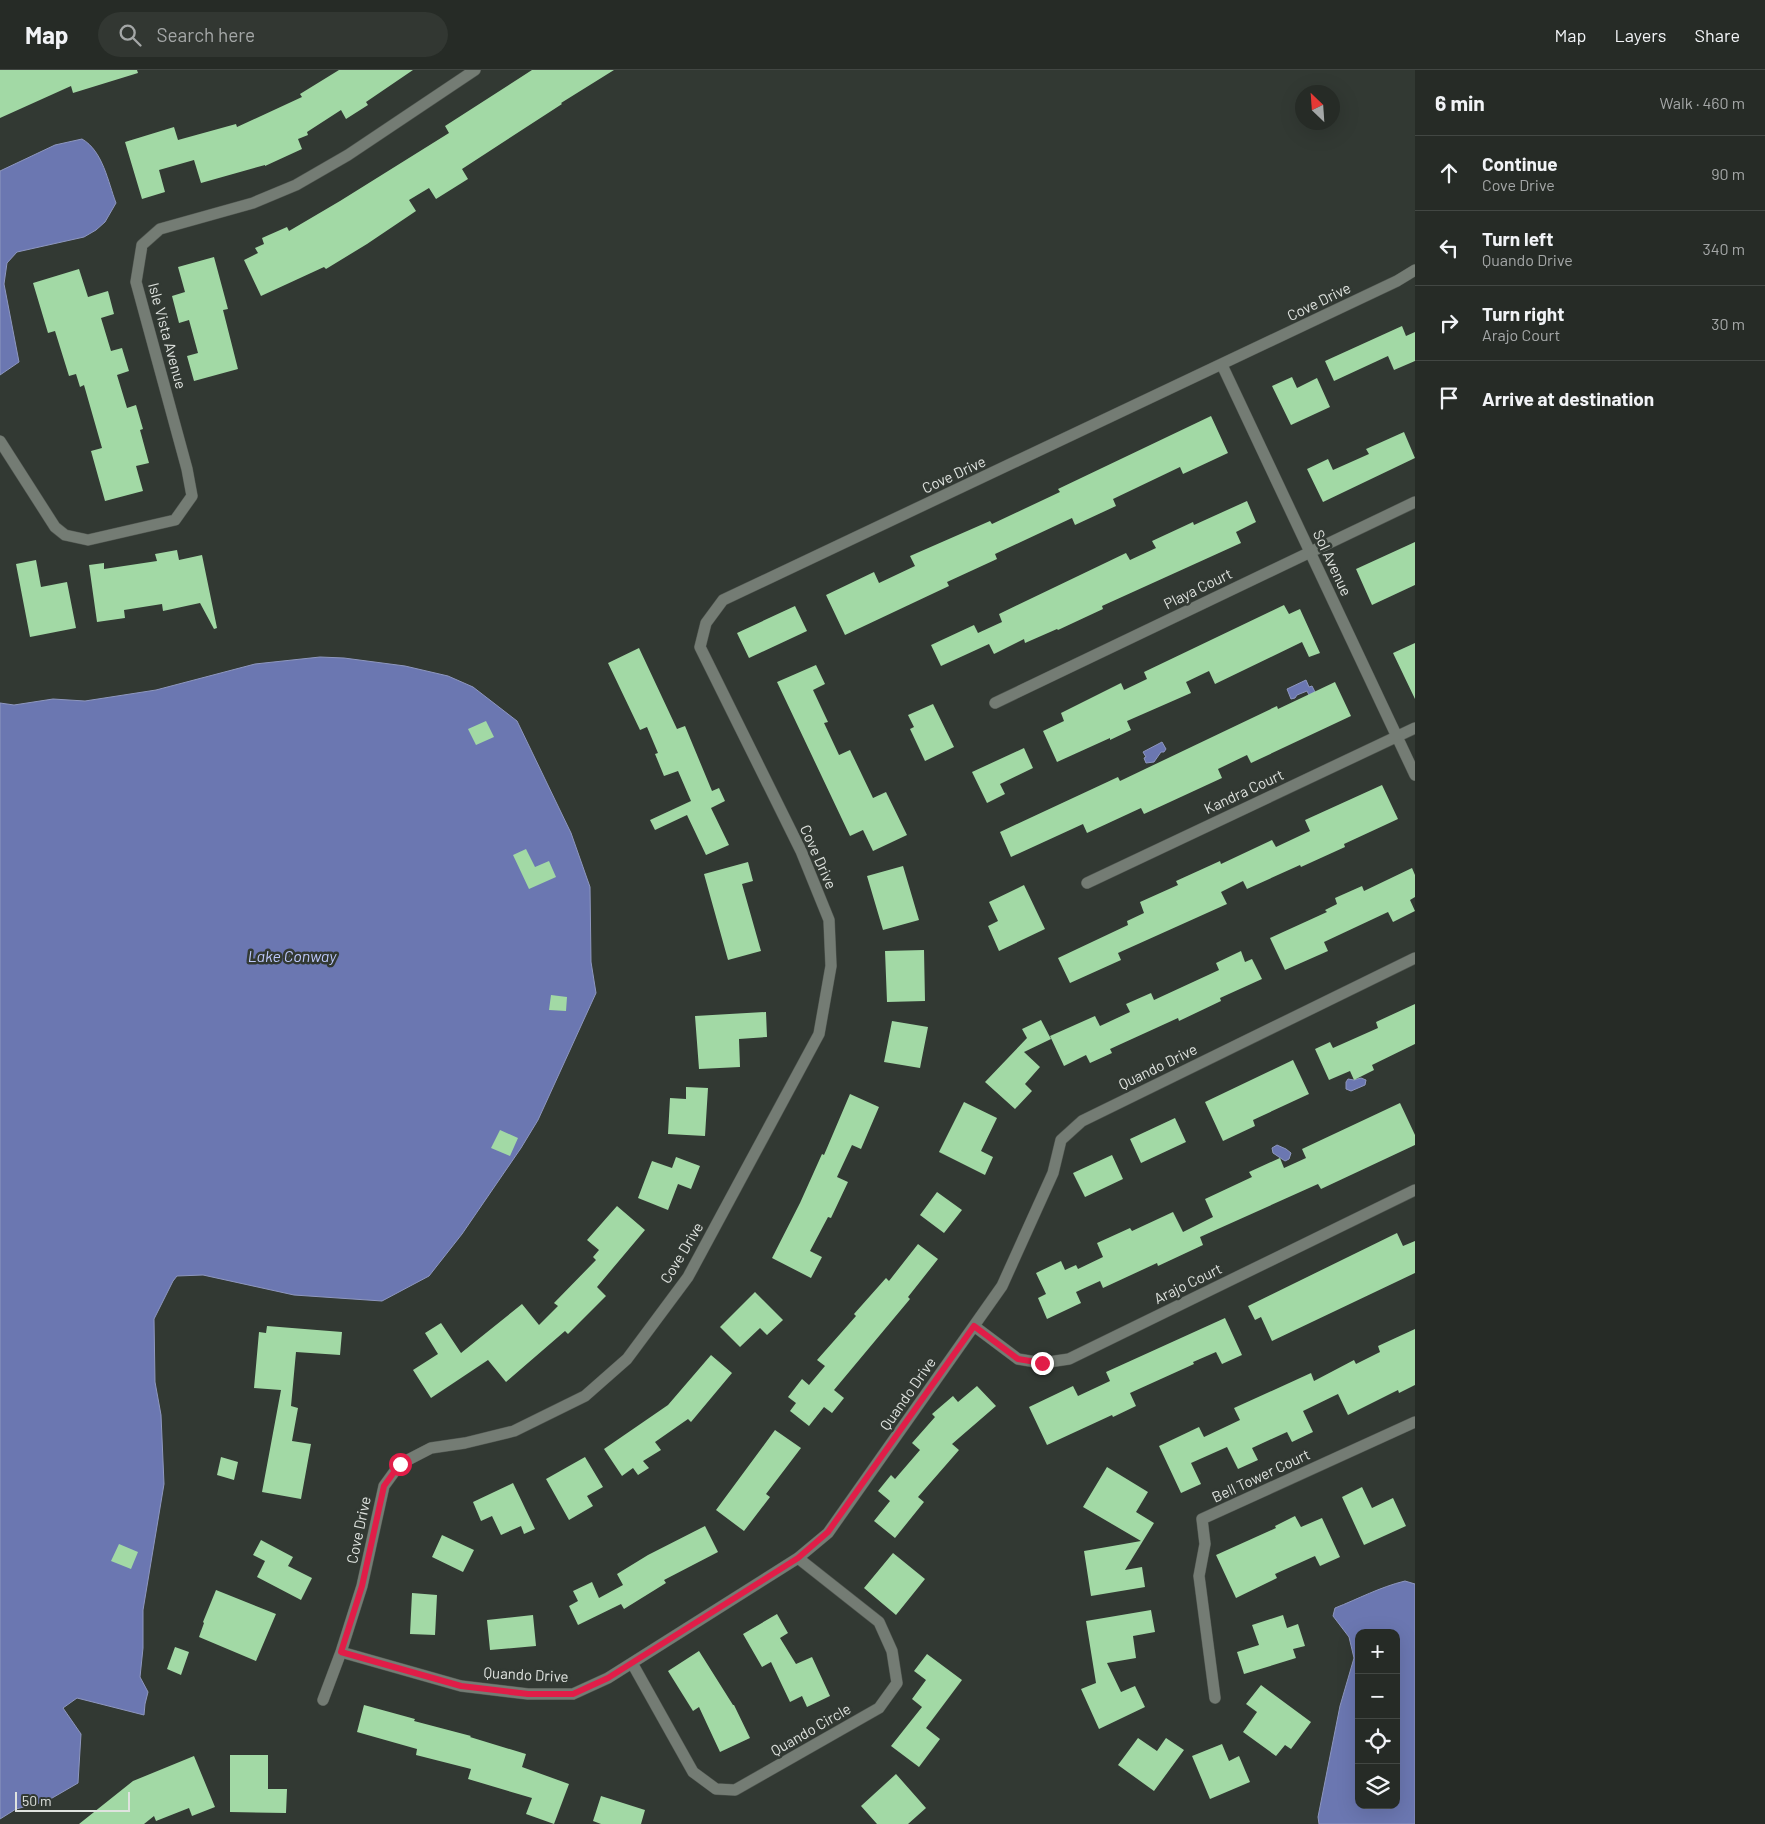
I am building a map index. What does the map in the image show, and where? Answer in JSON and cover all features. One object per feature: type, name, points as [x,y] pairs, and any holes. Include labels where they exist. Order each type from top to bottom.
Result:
[{"type":"street","name":"Isle Vista Avenue","points":[[0,441],[56,527],[65,535],[88,540],[175,520],[192,496],[187,469],[136,282],[142,245],[160,229],[253,203],[296,185],[348,155],[475,70]]},
{"type":"street","name":"Cove Drive","points":[[323,1700],[362,1586],[384,1486],[400,1464],[431,1448],[465,1443],[514,1431],[585,1396],[628,1359],[688,1278],[819,1034],[831,966],[829,920],[801,851],[700,647],[706,623],[723,600],[1222,365],[1397,281],[1415,270]]},
{"type":"street","name":"Sol Avenue","points":[[1222,365],[1415,775]]},
{"type":"street","name":"Playa Court","points":[[995,703],[1415,502]]},
{"type":"street","name":"Kandra Court","points":[[1087,884],[1415,728]]},
{"type":"street","name":"Quando Drive","points":[[341,1652],[461,1686],[528,1694],[573,1694],[608,1678],[798,1558],[828,1532],[1002,1286],[1053,1173],[1061,1140],[1082,1121],[1415,958]]},
{"type":"street","name":"Arajo Court","points":[[974,1326],[1018,1359],[1042,1363],[1069,1359],[1415,1190]]},
{"type":"street","name":"Bell Tower Court","points":[[1215,1698],[1199,1576],[1205,1544],[1202,1519],[1415,1422]]},
{"type":"street","name":"Quando Circle","points":[[632,1663],[693,1772],[716,1789],[735,1790],[879,1708],[897,1683],[892,1651],[879,1622],[798,1558]]},
{"type":"water","points":[[82,139],[89,144],[100,159],[116,203],[105,222],[84,237],[17,252],[7,263],[4,284],[19,362],[0,375],[0,171],[55,145]]},
{"type":"water","name":"Lake Conway","points":[[320,657],[344,658],[405,666],[448,676],[473,687],[517,721],[571,833],[590,887],[591,962],[596,993],[538,1120],[462,1234],[429,1276],[382,1301],[294,1295],[203,1275],[177,1276],[173,1281],[154,1319],[155,1382],[161,1415],[164,1484],[143,1610],[143,1648],[140,1677],[148,1692],[144,1715],[77,1698],[63,1708],[81,1734],[78,1783],[47,1801],[16,1809],[0,1819],[0,703],[14,705],[53,699],[85,701],[156,690],[255,664]]},
{"type":"water","points":[[1306,680],[1309,687],[1312,686],[1315,692],[1309,695],[1307,691],[1291,699],[1287,689]]},
{"type":"water","points":[[1162,742],[1166,749],[1164,752],[1161,752],[1154,762],[1146,763],[1144,758],[1146,757],[1143,752]]},
{"type":"water","points":[[1361,1078],[1366,1080],[1365,1085],[1351,1091],[1346,1089],[1348,1079]]},
{"type":"water","points":[[1277,1145],[1291,1153],[1289,1159],[1285,1161],[1273,1153],[1272,1148]]},
{"type":"water","points":[[1405,1581],[1415,1584],[1415,1824],[1319,1824],[1318,1817],[1340,1706],[1354,1658],[1349,1637],[1333,1616],[1335,1608]]},
{"type":"building","points":[[0,70],[137,70],[138,73],[73,93],[71,86],[0,118]]},
{"type":"building","points":[[339,70],[413,70],[366,102],[368,105],[346,119],[341,110],[307,132],[308,135],[298,139],[302,149],[265,166],[201,183],[194,160],[159,170],[165,192],[142,199],[125,142],[174,127],[178,140],[236,124],[237,127],[302,97],[300,94]]},
{"type":"building","points":[[532,70],[614,70],[462,169],[468,179],[436,199],[429,188],[409,200],[416,211],[367,244],[326,269],[324,267],[261,296],[244,260],[258,253],[255,248],[264,244],[262,238],[287,227],[289,231],[340,201],[449,133],[445,126]]},
{"type":"building","points":[[214,257],[228,309],[223,310],[238,369],[194,381],[187,356],[198,353],[189,320],[179,323],[172,296],[185,292],[178,267]]},
{"type":"building","points":[[79,269],[88,297],[108,291],[114,314],[101,318],[111,351],[122,348],[129,371],[117,375],[127,408],[136,405],[143,429],[140,430],[149,463],[136,466],[143,491],[105,501],[91,451],[102,448],[84,385],[80,387],[76,374],[69,376],[55,331],[48,333],[33,283]]},
{"type":"building","points":[[1402,326],[1406,336],[1415,332],[1415,361],[1394,370],[1388,356],[1334,381],[1325,361]]},
{"type":"building","points":[[1292,377],[1297,388],[1317,378],[1330,407],[1291,425],[1272,386]]},
{"type":"building","points":[[1211,416],[1228,453],[1183,474],[1180,467],[1113,499],[1116,506],[1075,525],[1072,518],[995,554],[997,559],[947,582],[949,586],[845,635],[826,595],[874,572],[879,583],[915,566],[910,556],[990,521],[992,524],[1060,492],[1058,489]]},
{"type":"building","points":[[1404,432],[1415,458],[1323,502],[1307,469],[1328,459],[1333,470],[1369,454],[1366,449]]},
{"type":"building","points":[[1247,501],[1256,522],[1236,532],[1241,543],[1102,606],[1103,609],[1058,630],[1025,643],[1024,639],[994,654],[989,644],[941,666],[931,645],[974,625],[978,633],[1002,622],[999,614],[1126,553],[1130,560],[1156,548],[1152,541],[1193,522],[1194,525]]},
{"type":"building","points":[[1415,542],[1415,585],[1372,605],[1356,569]]},
{"type":"building","points":[[177,550],[179,560],[202,555],[217,628],[214,629],[200,603],[163,611],[162,604],[124,610],[125,618],[97,622],[89,565],[104,563],[104,569],[157,561],[155,554]]},
{"type":"building","points":[[36,560],[41,587],[67,582],[76,628],[30,637],[16,564]]},
{"type":"building","points":[[1284,605],[1289,614],[1300,609],[1320,653],[1309,657],[1302,642],[1215,684],[1209,671],[1186,682],[1191,693],[1127,721],[1131,730],[1057,762],[1043,731],[1064,721],[1061,713],[1121,683],[1124,690],[1147,679],[1144,672]]},
{"type":"building","points":[[795,606],[807,631],[749,658],[737,633]]},
{"type":"building","points":[[1415,643],[1415,699],[1393,653]]},
{"type":"building","points":[[639,648],[677,729],[685,726],[712,791],[719,788],[725,801],[711,808],[729,845],[706,855],[687,815],[655,830],[650,820],[691,801],[678,771],[664,776],[655,754],[658,753],[647,727],[640,730],[608,663]]},
{"type":"building","points":[[816,665],[825,684],[813,690],[828,722],[824,723],[839,755],[850,750],[873,798],[886,792],[907,835],[873,851],[863,830],[850,836],[777,682]]},
{"type":"building","points":[[1335,682],[1351,716],[1251,763],[1247,755],[1218,769],[1222,778],[1144,814],[1141,808],[1087,833],[1083,824],[1011,857],[1000,832],[1118,777],[1120,781],[1277,706],[1278,709]]},
{"type":"building","points":[[933,704],[954,747],[925,761],[910,729],[914,727],[908,715]]},
{"type":"building","points":[[486,721],[494,737],[476,745],[468,729]]},
{"type":"building","points":[[1024,748],[1033,768],[1000,784],[1005,794],[987,803],[972,772]]},
{"type":"building","points":[[1382,785],[1398,819],[1344,844],[1345,847],[1301,867],[1300,865],[1247,889],[1243,881],[1221,892],[1227,904],[1118,953],[1121,960],[1070,983],[1058,958],[1128,925],[1127,921],[1144,913],[1140,902],[1178,885],[1176,881],[1220,861],[1221,864],[1272,840],[1276,847],[1310,831],[1305,820]]},
{"type":"building","points":[[526,849],[535,867],[549,861],[556,877],[529,889],[513,855]]},
{"type":"building","points":[[748,862],[753,881],[742,884],[761,951],[728,960],[704,874]]},
{"type":"building","points":[[903,866],[919,920],[883,930],[867,876]]},
{"type":"building","points":[[1412,868],[1415,875],[1415,897],[1410,900],[1415,911],[1393,922],[1388,912],[1324,942],[1328,951],[1285,970],[1270,938],[1327,912],[1325,910],[1337,904],[1335,898],[1362,886],[1364,891]]},
{"type":"building","points":[[1024,885],[1045,929],[999,951],[988,926],[998,921],[989,902]]},
{"type":"building","points":[[924,950],[925,1001],[887,1002],[885,951]]},
{"type":"building","points":[[1241,951],[1245,962],[1252,959],[1262,979],[1220,998],[1221,1001],[1179,1021],[1178,1018],[1110,1049],[1112,1053],[1090,1063],[1086,1055],[1064,1066],[1050,1036],[1095,1016],[1100,1026],[1130,1012],[1126,1004],[1151,993],[1154,1000],[1219,970],[1216,963]]},
{"type":"building","points":[[551,995],[567,997],[566,1011],[549,1010]]},
{"type":"building","points":[[1415,1004],[1415,1044],[1372,1065],[1374,1070],[1354,1080],[1350,1071],[1329,1080],[1315,1049],[1330,1042],[1333,1048],[1378,1028],[1376,1022]]},
{"type":"building","points":[[766,1012],[767,1037],[739,1039],[740,1067],[699,1069],[695,1016]]},
{"type":"building","points":[[1041,1020],[1051,1039],[1024,1052],[1040,1067],[1025,1084],[1032,1091],[1015,1109],[985,1082],[1027,1038],[1022,1029]]},
{"type":"building","points":[[892,1021],[928,1027],[920,1068],[884,1062]]},
{"type":"building","points":[[1293,1060],[1309,1094],[1253,1120],[1255,1126],[1223,1141],[1205,1102]]},
{"type":"building","points":[[686,1087],[708,1088],[705,1136],[668,1134],[670,1098],[686,1099]]},
{"type":"building","points":[[850,1094],[879,1107],[861,1149],[852,1145],[837,1177],[848,1182],[831,1218],[828,1217],[810,1251],[822,1257],[811,1278],[772,1258],[822,1154],[824,1155]]},
{"type":"building","points":[[964,1102],[997,1118],[981,1151],[993,1157],[985,1175],[939,1152]]},
{"type":"building","points":[[1400,1103],[1415,1135],[1415,1145],[1321,1189],[1318,1184],[1200,1237],[1203,1245],[1158,1266],[1157,1263],[1103,1288],[1100,1281],[1076,1292],[1081,1303],[1047,1319],[1038,1298],[1046,1294],[1036,1273],[1061,1261],[1065,1270],[1076,1265],[1078,1269],[1103,1257],[1097,1243],[1130,1228],[1132,1231],[1173,1212],[1183,1232],[1213,1217],[1205,1199],[1252,1177],[1249,1172],[1280,1158],[1284,1168],[1306,1158],[1302,1149]]},
{"type":"building","points":[[1175,1118],[1186,1142],[1141,1163],[1130,1139]]},
{"type":"building","points":[[500,1130],[518,1138],[510,1156],[491,1148]]},
{"type":"building","points":[[1112,1155],[1123,1179],[1085,1197],[1073,1173]]},
{"type":"building","points":[[676,1157],[700,1166],[691,1189],[678,1184],[668,1210],[638,1198],[652,1161],[672,1168]]},
{"type":"building","points":[[937,1192],[962,1210],[944,1233],[920,1215]]},
{"type":"building","points":[[617,1206],[645,1230],[597,1287],[606,1296],[568,1334],[565,1331],[506,1382],[488,1360],[431,1398],[413,1370],[438,1354],[425,1333],[441,1323],[461,1353],[522,1304],[539,1325],[558,1306],[554,1303],[596,1260],[593,1257],[599,1250],[587,1240]]},
{"type":"building","points":[[1397,1233],[1403,1246],[1415,1241],[1415,1273],[1272,1341],[1261,1317],[1255,1320],[1248,1306]]},
{"type":"building","points":[[918,1244],[938,1259],[908,1297],[910,1299],[834,1390],[844,1398],[832,1413],[824,1407],[809,1426],[790,1411],[796,1403],[788,1397],[802,1379],[809,1385],[825,1366],[817,1360],[856,1316],[854,1314],[886,1278],[889,1281]]},
{"type":"building","points":[[755,1292],[783,1320],[767,1335],[760,1328],[740,1347],[720,1327]]},
{"type":"building","points":[[1225,1318],[1242,1355],[1222,1364],[1216,1352],[1193,1362],[1194,1364],[1130,1393],[1136,1406],[1047,1445],[1029,1407],[1073,1386],[1078,1396],[1110,1381],[1106,1372]]},
{"type":"building","points":[[267,1326],[342,1332],[340,1355],[296,1352],[291,1406],[298,1408],[292,1441],[311,1444],[301,1499],[262,1492],[281,1390],[254,1388],[259,1332],[266,1333]]},
{"type":"building","points":[[1415,1329],[1415,1385],[1399,1393],[1398,1390],[1348,1415],[1338,1394],[1303,1411],[1313,1432],[1292,1442],[1287,1432],[1252,1448],[1258,1460],[1238,1469],[1227,1447],[1191,1463],[1201,1484],[1181,1493],[1159,1446],[1199,1427],[1204,1437],[1240,1420],[1234,1408],[1311,1373],[1314,1381],[1354,1360],[1356,1364],[1380,1352],[1378,1346]]},
{"type":"building","points":[[711,1355],[732,1373],[691,1422],[688,1419],[655,1442],[661,1450],[643,1461],[649,1468],[638,1475],[633,1468],[622,1476],[604,1449],[668,1405]]},
{"type":"building","points":[[977,1386],[996,1406],[952,1444],[959,1450],[918,1497],[924,1502],[895,1538],[874,1521],[890,1501],[878,1491],[891,1475],[895,1479],[920,1450],[912,1443],[935,1417],[932,1414],[953,1396],[958,1402]]},
{"type":"building","points":[[775,1430],[801,1448],[766,1494],[770,1497],[744,1531],[716,1510]]},
{"type":"building","points":[[221,1457],[238,1462],[234,1480],[217,1475]]},
{"type":"building","points":[[585,1457],[603,1487],[587,1496],[593,1506],[569,1520],[546,1479]]},
{"type":"building","points":[[1107,1467],[1148,1492],[1136,1512],[1154,1523],[1125,1570],[1142,1567],[1145,1587],[1091,1596],[1084,1551],[1141,1541],[1083,1507]]},
{"type":"building","points":[[513,1483],[535,1529],[524,1534],[521,1526],[501,1535],[492,1516],[481,1521],[473,1502]]},
{"type":"building","points":[[1362,1487],[1372,1508],[1393,1498],[1406,1526],[1364,1545],[1342,1497]]},
{"type":"building","points":[[1295,1516],[1301,1527],[1322,1518],[1340,1557],[1320,1566],[1315,1556],[1275,1574],[1277,1578],[1236,1598],[1216,1555],[1276,1528],[1275,1526]]},
{"type":"building","points":[[705,1526],[718,1552],[664,1580],[666,1583],[624,1609],[621,1604],[578,1625],[569,1606],[578,1601],[573,1591],[592,1582],[599,1598],[623,1585],[617,1574],[648,1555]]},
{"type":"building","points":[[442,1535],[474,1550],[463,1572],[432,1557]]},
{"type":"building","points":[[261,1540],[293,1557],[288,1566],[312,1578],[301,1600],[257,1577],[265,1561],[253,1555]]},
{"type":"building","points":[[119,1544],[138,1552],[131,1569],[111,1561]]},
{"type":"building","points":[[893,1553],[925,1579],[896,1615],[864,1588]]},
{"type":"building","points":[[216,1590],[276,1614],[256,1661],[199,1637]]},
{"type":"building","points":[[412,1593],[437,1595],[435,1635],[410,1634]]},
{"type":"building","points":[[1151,1610],[1155,1632],[1133,1636],[1136,1658],[1107,1663],[1121,1692],[1135,1686],[1145,1707],[1099,1729],[1081,1689],[1096,1683],[1086,1621]]},
{"type":"building","points":[[777,1614],[788,1633],[780,1638],[796,1664],[812,1657],[830,1696],[807,1707],[802,1696],[790,1702],[771,1662],[762,1667],[743,1634]]},
{"type":"building","points":[[533,1615],[536,1646],[490,1650],[487,1620]]},
{"type":"building","points":[[1283,1615],[1287,1628],[1298,1624],[1305,1646],[1293,1649],[1296,1658],[1244,1674],[1237,1652],[1259,1645],[1252,1625]]},
{"type":"building","points":[[175,1647],[189,1652],[181,1675],[167,1669]]},
{"type":"building","points":[[699,1651],[734,1705],[750,1738],[720,1752],[699,1707],[693,1711],[668,1671]]},
{"type":"building","points":[[927,1654],[962,1680],[926,1728],[940,1739],[919,1767],[891,1746],[922,1707],[912,1699],[926,1680],[914,1671]]},
{"type":"building","points":[[1261,1685],[1311,1722],[1291,1749],[1285,1745],[1276,1756],[1243,1732],[1257,1712],[1246,1704]]},
{"type":"building","points":[[364,1705],[526,1754],[522,1767],[569,1784],[554,1824],[526,1814],[532,1798],[468,1779],[471,1769],[416,1755],[417,1749],[357,1732]]},
{"type":"building","points":[[1138,1738],[1157,1751],[1166,1738],[1184,1750],[1154,1791],[1118,1765]]},
{"type":"building","points":[[1222,1744],[1229,1761],[1239,1756],[1250,1782],[1210,1799],[1192,1756]]},
{"type":"building","points":[[230,1755],[268,1755],[268,1789],[287,1789],[286,1813],[230,1812]]},
{"type":"building","points":[[194,1756],[215,1807],[192,1816],[189,1808],[156,1821],[154,1816],[144,1824],[79,1824],[133,1781]]},
{"type":"building","points":[[896,1774],[926,1808],[908,1824],[877,1824],[861,1806]]},
{"type":"building","points":[[601,1796],[645,1810],[641,1824],[601,1824],[593,1821]]},
{"type":"route","points":[[400,1464],[384,1486],[362,1586],[341,1652],[461,1686],[528,1694],[573,1694],[608,1678],[798,1558],[828,1532],[974,1326],[1018,1359],[1042,1363]]}]
